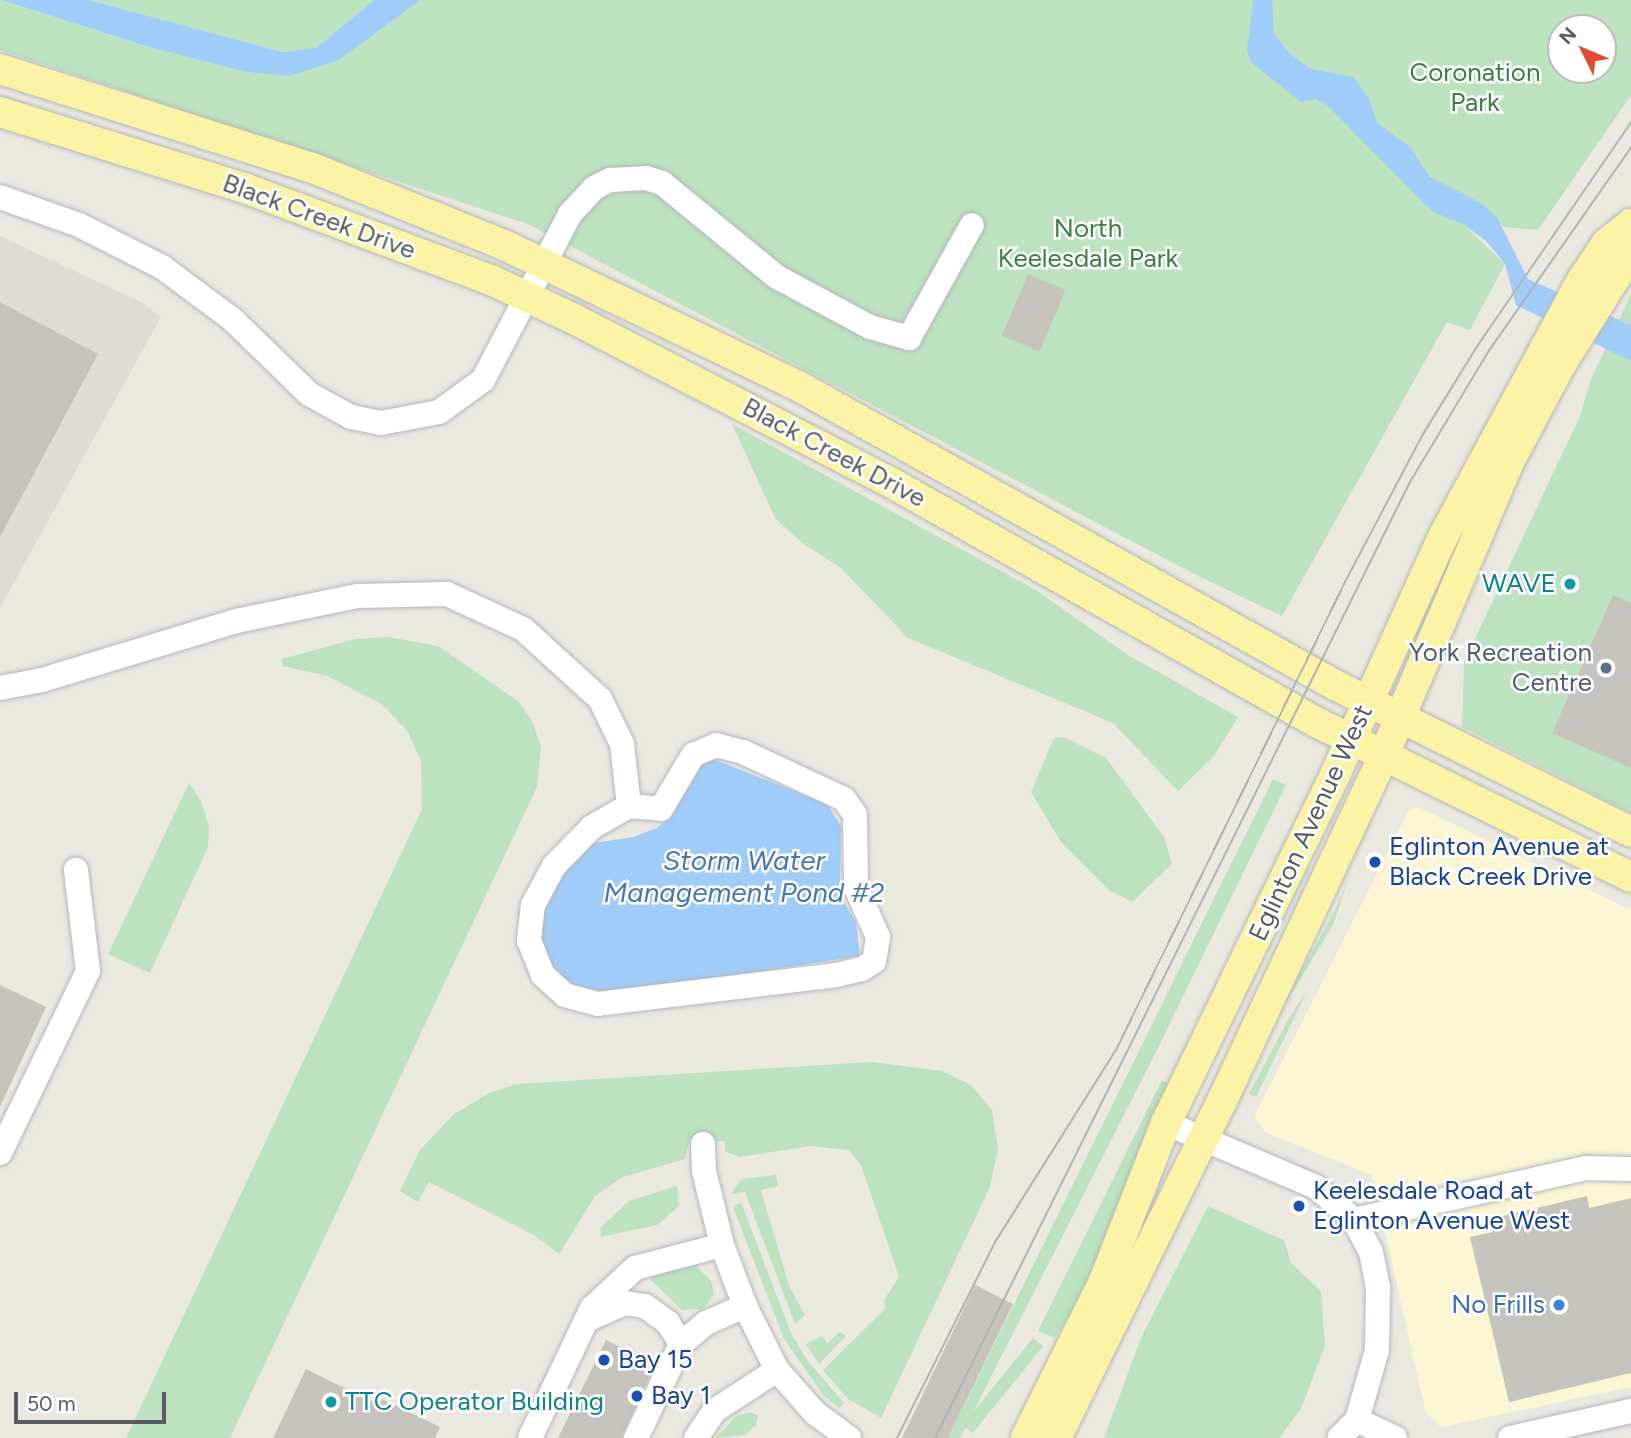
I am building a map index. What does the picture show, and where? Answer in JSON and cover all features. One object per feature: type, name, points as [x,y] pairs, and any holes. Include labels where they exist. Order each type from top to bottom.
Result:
[{"type":"main road","name":"Black Creek Drive","points":[[0,69],[314,169],[542,264],[800,387],[1368,703],[1631,832]]},
{"type":"main road","name":"Black Creek Drive","points":[[0,112],[247,189],[526,296],[849,460],[1351,740],[1631,877]]},
{"type":"main road","name":"Eglinton Avenue West","points":[[1026,1438],[1104,1281],[1166,1123],[1351,740],[1444,535],[1593,286],[1606,244],[1630,225]]},
{"type":"main road","name":"Eglinton Avenue West","points":[[1056,1438],[1203,1139],[1384,755],[1509,462],[1548,363]]},
{"type":"street","points":[[0,197],[79,225],[162,267],[233,320],[309,394],[333,409],[370,421],[417,419],[464,397],[498,358],[542,264],[570,214],[594,188],[610,180],[646,178],[662,183],[777,277],[870,327],[909,338],[972,225]]},
{"type":"street","points":[[0,688],[42,680],[236,621],[358,596],[447,594],[523,629],[600,699],[622,744],[629,806]]},
{"type":"street","points":[[716,745],[743,752],[844,799],[855,815],[856,888],[878,937],[874,961],[862,969],[837,975],[598,1004],[565,995],[542,975],[529,942],[533,905],[554,866],[592,827],[629,806],[662,809],[693,755],[716,745]]},
{"type":"street","points":[[0,1153],[88,971],[76,870]]},
{"type":"street","points":[[1166,1123],[1317,1187],[1354,1220],[1371,1252],[1378,1287],[1377,1350],[1357,1420],[1339,1438]]},
{"type":"street","points":[[703,1144],[704,1171],[722,1245],[745,1306],[777,1370],[815,1413],[849,1438]]},
{"type":"street","points":[[1354,1220],[1586,1168],[1631,1169]]},
{"type":"street","points":[[530,1438],[592,1308],[635,1268],[722,1245]]},
{"type":"street","points":[[587,1319],[625,1303],[645,1306],[668,1324],[681,1345]]},
{"type":"street","points":[[636,1438],[681,1345],[706,1323],[745,1306]]},
{"type":"street","points":[[696,1438],[714,1411],[777,1370]]},
{"type":"street","points":[[1510,1438],[1631,1411]]},
{"type":"street","points":[[1357,1420],[1395,1438]]},
{"type":"shaded area","points":[[0,236],[141,302],[161,317],[0,608]]},
{"type":"shaded area","points":[[1418,807],[1631,910],[1631,1387],[1441,1427],[1426,1413],[1372,1175],[1266,1133],[1254,1117],[1409,810]]},
{"type":"green space","name":"North Keelesdale Park","points":[[0,0],[152,48],[246,72],[289,76],[400,0],[1631,0],[1631,95],[1538,230],[1504,227],[1481,203],[1435,181],[1419,165],[1394,171],[1433,212],[1464,225],[1505,264],[1470,330],[1447,322],[1282,616],[1198,576],[530,225],[0,50]]},
{"type":"green space","points":[[89,0],[374,0],[316,48],[282,52]]},
{"type":"green space","points":[[1631,294],[1631,813],[1462,727],[1464,662],[1580,416],[1591,379]]},
{"type":"green space","points":[[732,424],[1036,590],[1128,655],[1238,717],[1214,756],[1178,791],[1113,723],[908,638],[841,568],[801,542],[775,518]]},
{"type":"green space","points":[[388,637],[438,646],[518,701],[533,723],[541,747],[537,787],[230,1438],[126,1438],[422,809],[421,761],[408,732],[383,705],[327,676],[282,666],[282,659],[355,639]]},
{"type":"green space","points":[[1063,737],[1106,758],[1164,837],[1172,864],[1132,902],[1109,890],[1061,842],[1031,792],[1054,738]]},
{"type":"green space","points":[[1273,779],[1286,785],[1158,1048],[960,1438],[948,1438]]},
{"type":"green space","points":[[189,783],[201,801],[209,826],[208,847],[150,973],[108,954]]},
{"type":"green space","points":[[1348,881],[1333,925],[1268,1032],[1334,912]]},
{"type":"green space","points":[[1307,991],[1256,1097],[1249,1094],[1289,1018]]},
{"type":"green space","points":[[872,1062],[942,1071],[971,1085],[992,1110],[998,1148],[990,1187],[881,1418],[848,1399],[823,1370],[885,1309],[884,1300],[899,1277],[861,1165],[849,1150],[811,1146],[739,1157],[725,1151],[725,1141],[689,1142],[685,1159],[623,1177],[595,1196],[559,1254],[534,1235],[429,1182],[418,1202],[400,1191],[420,1150],[454,1114],[489,1093],[517,1084]]},
{"type":"green space","points":[[1162,1080],[1172,1085],[1090,1283],[1055,1338],[1038,1331]]},
{"type":"green space","points":[[776,1175],[778,1186],[761,1190],[789,1286],[805,1315],[795,1324],[745,1192],[731,1194],[741,1179]]},
{"type":"green space","points":[[677,1186],[679,1206],[657,1225],[601,1237],[600,1228],[629,1201]]},
{"type":"green space","points":[[741,1202],[791,1333],[807,1360],[844,1403],[840,1408],[824,1396],[784,1339],[733,1207]]},
{"type":"green space","points":[[1208,1206],[1284,1240],[1291,1263],[1321,1291],[1325,1346],[1301,1409],[1279,1438],[1104,1438],[1141,1338]]},
{"type":"green space","points":[[681,1264],[696,1266],[711,1281],[714,1295],[703,1309],[682,1310],[651,1280],[652,1275]]},
{"type":"green space","points":[[840,1332],[846,1336],[819,1364],[806,1344],[822,1336],[827,1343]]},
{"type":"green space","points":[[1033,1338],[1043,1346],[973,1433],[963,1425]]},
{"type":"green space","points":[[751,1412],[758,1416],[756,1425],[744,1435],[716,1438],[736,1416]]},
{"type":"water","points":[[1,0],[89,0],[282,52],[316,48],[374,0],[420,0],[339,60],[289,76],[246,72],[152,48]]},
{"type":"water","points":[[1253,0],[1272,0],[1274,34],[1289,53],[1310,69],[1353,77],[1369,98],[1377,123],[1410,147],[1430,177],[1481,203],[1498,219],[1528,279],[1631,325],[1631,361],[1516,305],[1505,264],[1486,241],[1464,225],[1433,212],[1327,105],[1316,99],[1301,102],[1252,63],[1247,51]]},
{"type":"water","name":"Storm Water Management Pond #2","points":[[713,759],[827,804],[841,826],[840,896],[856,922],[860,956],[620,993],[577,994],[547,966],[539,940],[544,912],[574,853],[588,844],[633,837],[657,828],[671,816],[696,764]]},
{"type":"building","points":[[1028,274],[1066,290],[1040,352],[1002,336]]},
{"type":"building","points":[[0,302],[98,354],[0,537]]},
{"type":"building","name":"York Recreation Centre","points":[[1613,595],[1631,603],[1631,768],[1552,733]]},
{"type":"building","points":[[0,985],[46,1007],[0,1107]]},
{"type":"building","name":"No Frills","points":[[1587,1196],[1589,1208],[1631,1198],[1631,1373],[1509,1402],[1470,1237],[1493,1232],[1490,1219]]},
{"type":"building","points":[[975,1285],[1013,1304],[948,1438],[902,1438]]},
{"type":"building","points":[[606,1340],[646,1360],[643,1366],[652,1371],[621,1438],[558,1438]]},
{"type":"building","name":"TTC Operator Building","points":[[306,1369],[379,1405],[382,1399],[440,1427],[435,1438],[273,1438]]},
{"type":"tram line","points":[[897,1438],[995,1242],[1116,1050],[1346,580],[1423,434],[1478,345],[1631,122]]},
{"type":"tram line","points":[[935,1438],[1410,482],[1490,349],[1631,148]]},
{"type":"place","name":"WAVE","points":[[1570,584]]},
{"type":"place","name":"York Recreation Centre","points":[[1606,668]]},
{"type":"place","name":"Eglinton Avenue at Black Creek Drive","points":[[1375,862]]},
{"type":"place","name":"Keelesdale Road at Eglinton Avenue West","points":[[1299,1206]]},
{"type":"place","name":"No Frills","points":[[1559,1305]]},
{"type":"place","name":"Bay 15","points":[[604,1360]]},
{"type":"place","name":"Bay 1","points":[[637,1396]]},
{"type":"place","name":"TTC Operator Building","points":[[331,1402]]},
{"type":"park label","name":"Coronation Park","points":[[1475,88]]}]
